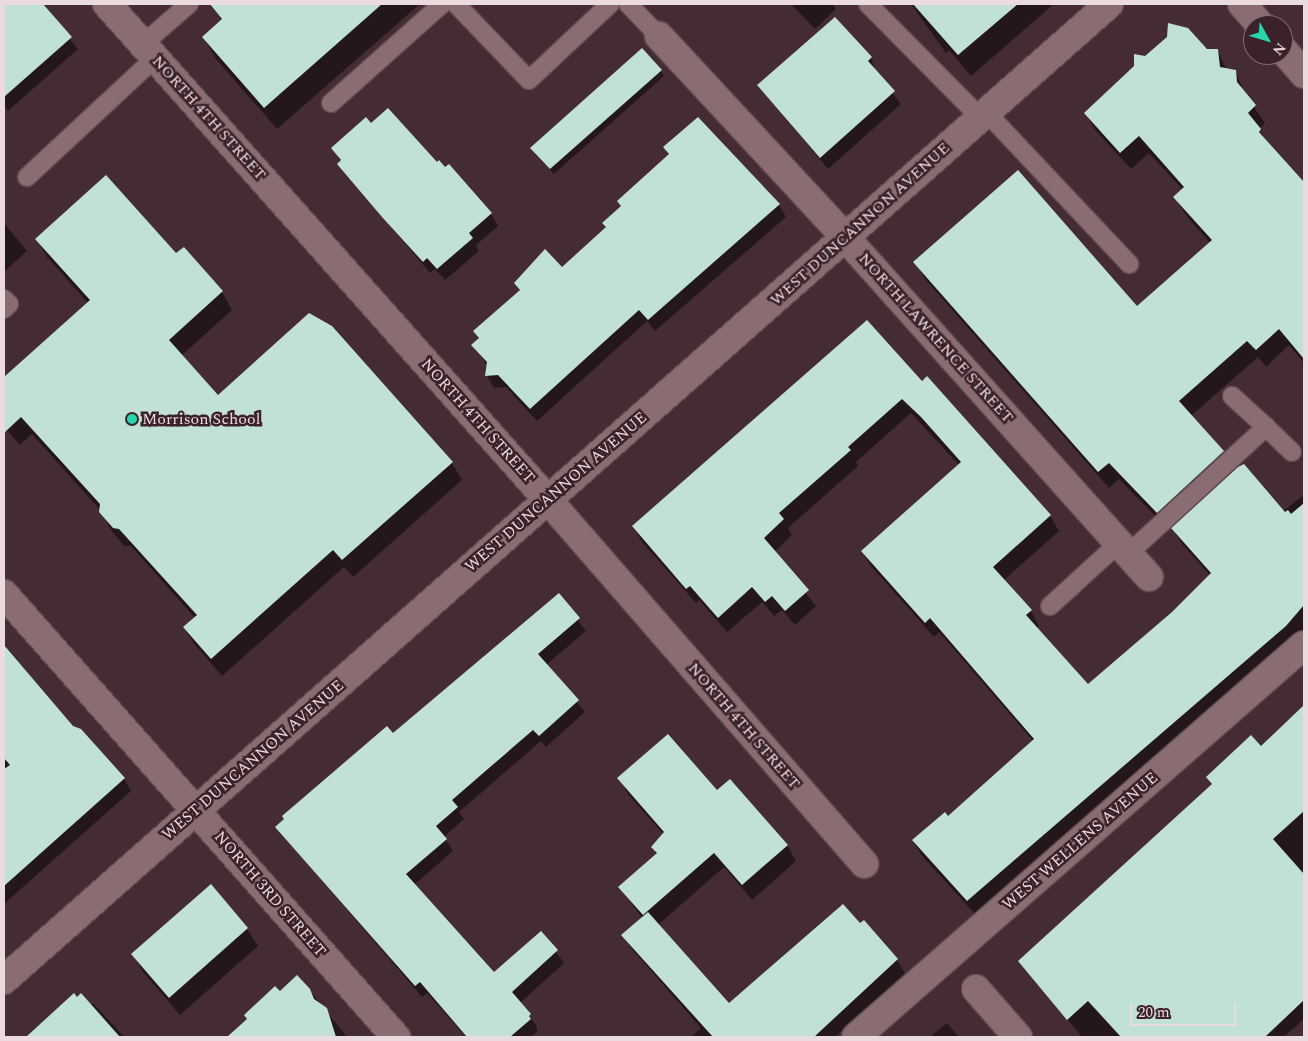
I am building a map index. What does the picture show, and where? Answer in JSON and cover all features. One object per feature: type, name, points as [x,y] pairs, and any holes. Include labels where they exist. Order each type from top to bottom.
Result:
[{"type":"street","name":"NORTH 4TH STREET","points":[[107,4],[548,500],[864,864]]},
{"type":"street","name":"WEST DUNCANNON AVENUE","points":[[4,980],[1108,4]]},
{"type":"street","points":[[1242,4],[1251,15]]},
{"type":"street","name":"NORTH LAWRENCE STREET","points":[[659,36],[845,237],[1149,577]]},
{"type":"street","points":[[1293,61],[1304,74]]},
{"type":"street","name":"NORTH 3RD STREET","points":[[4,594],[396,1037]]},
{"type":"street","name":"WEST WELLENS AVENUE","points":[[856,1037],[1304,645]]},
{"type":"street","points":[[976,989],[1018,1037]]},
{"type":"lane","points":[[27,177],[149,51],[189,4]]},
{"type":"lane","points":[[331,103],[442,4]]},
{"type":"lane","points":[[456,4],[529,80],[610,4]]},
{"type":"lane","points":[[628,4],[659,36]]},
{"type":"lane","points":[[868,4],[983,115],[1129,264]]},
{"type":"lane","points":[[4,299],[9,304],[4,309]]},
{"type":"lane","points":[[1232,396],[1292,452]]},
{"type":"lane","points":[[1050,606],[1124,548],[1266,427]]},
{"type":"building","points":[[4,4],[43,4],[72,37],[4,97]]},
{"type":"building","points":[[210,4],[382,4],[264,108],[202,37],[222,19]]},
{"type":"building","points":[[913,4],[1018,4],[958,55]]},
{"type":"building","points":[[835,17],[872,57],[868,61],[895,91],[820,158],[757,85]]},
{"type":"building","points":[[1168,23],[1188,28],[1207,49],[1218,49],[1220,67],[1236,70],[1237,82],[1256,105],[1248,113],[1261,129],[1259,132],[1304,182],[1304,359],[1279,329],[1256,350],[1247,341],[1179,401],[1224,451],[1157,513],[1109,463],[1098,472],[913,262],[1018,170],[1137,306],[1212,240],[1173,197],[1184,187],[1139,136],[1120,153],[1084,113],[1134,66],[1134,54],[1145,56],[1167,37]]},
{"type":"building","points":[[642,48],[662,70],[550,169],[530,148]]},
{"type":"building","points":[[388,108],[437,162],[439,160],[445,167],[449,164],[492,213],[469,233],[473,238],[437,269],[427,258],[423,262],[382,217],[337,164],[341,160],[331,148],[366,117],[371,123]]},
{"type":"building","points":[[698,117],[780,204],[648,320],[639,310],[530,409],[498,375],[485,376],[487,362],[471,345],[479,338],[473,331],[520,290],[514,283],[545,249],[562,267],[606,227],[602,223],[621,206],[617,201],[669,154],[663,147]]},
{"type":"building","name":"Morrison School","points":[[106,175],[176,253],[184,247],[223,291],[169,340],[218,395],[309,313],[332,326],[453,462],[342,560],[333,550],[211,659],[183,627],[197,615],[119,529],[113,528],[99,512],[100,504],[21,417],[4,433],[4,377],[90,300],[35,239]]},
{"type":"building","points":[[867,320],[922,381],[927,376],[1051,515],[993,567],[1032,610],[1026,615],[1088,684],[1172,612],[1211,573],[1171,528],[1238,467],[1244,464],[1285,512],[1288,510],[1291,514],[1304,503],[1304,605],[1286,626],[967,901],[912,840],[945,812],[948,816],[1034,739],[930,618],[925,623],[861,551],[961,462],[921,417],[902,399],[848,447],[851,450],[779,513],[784,519],[764,538],[809,590],[785,611],[772,596],[765,602],[752,587],[718,618],[690,586],[686,589],[632,526]]},
{"type":"building","points":[[559,593],[580,618],[538,654],[579,700],[539,736],[533,730],[452,800],[458,807],[436,826],[447,839],[406,874],[494,972],[541,931],[558,950],[512,992],[531,1014],[529,1016],[531,1019],[510,1037],[467,1037],[420,982],[415,986],[275,827],[284,819],[282,816],[387,726],[393,733]]},
{"type":"building","points":[[4,645],[73,726],[81,729],[125,778],[4,886],[4,769],[10,765],[4,758]]},
{"type":"building","points":[[1304,705],[1304,811],[1273,839],[1304,874],[1304,1000],[1265,1037],[1121,1037],[1088,1001],[1067,1020],[1018,961],[1212,784],[1206,777],[1251,735],[1261,746]]},
{"type":"building","points":[[668,734],[717,790],[730,779],[788,845],[742,885],[714,853],[643,915],[618,887],[657,853],[651,847],[664,832],[617,778]]},
{"type":"building","points":[[211,884],[248,928],[169,998],[131,954]]},
{"type":"building","points":[[843,904],[860,923],[864,920],[898,959],[814,1037],[713,1037],[621,935],[648,912],[729,1003]]},
{"type":"building","points":[[297,975],[310,989],[314,999],[327,1008],[336,1037],[227,1037],[247,1019],[244,1015],[275,986],[280,991]]},
{"type":"building","points":[[74,993],[77,997],[81,993],[120,1037],[26,1037]]},
{"type":"place","name":"Morrison School","points":[[132,419]]}]
